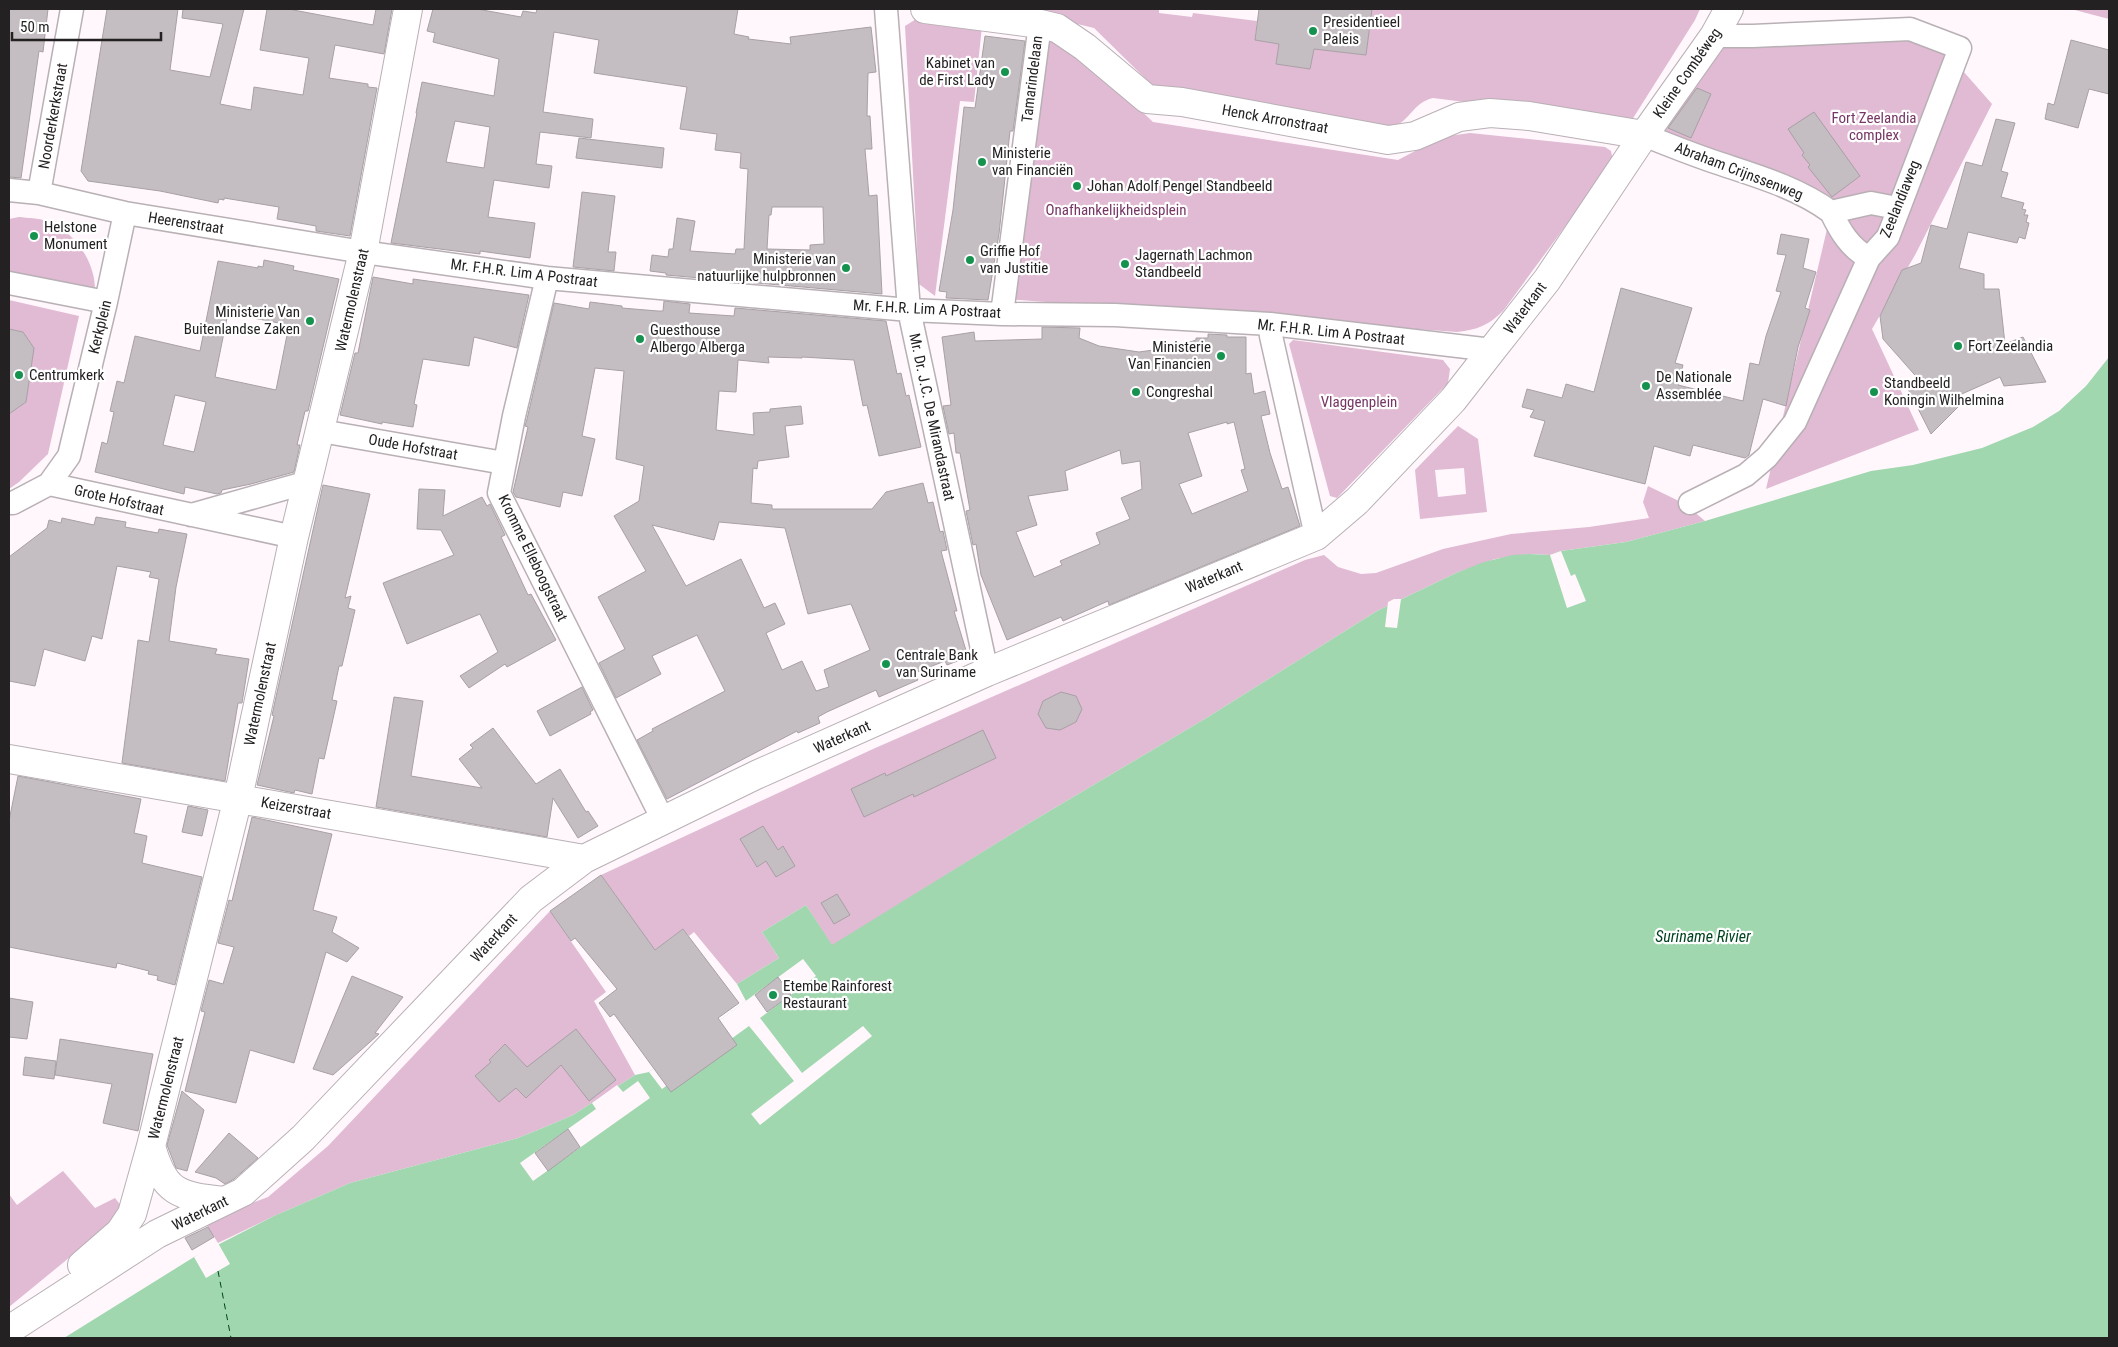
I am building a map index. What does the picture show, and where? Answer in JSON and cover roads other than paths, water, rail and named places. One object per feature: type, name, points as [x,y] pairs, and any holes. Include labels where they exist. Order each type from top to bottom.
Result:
[{"type":"main road","name":"Watermolenstraat","points":[[9,1324],[100,1250],[120,1232],[132,1214],[151,1146],[238,798],[294,537],[321,432],[363,252],[408,9]]},
{"type":"main road","name":"Henck Arronstraat","points":[[925,9],[1026,18],[1057,28],[1085,47],[1147,98],[1182,102],[1388,140],[1415,136],[1459,117],[1490,113],[1530,116],[1644,135]]},
{"type":"main road","name":"Kleine Combéweg","points":[[1644,135],[1714,36],[1729,9]]},
{"type":"main road","name":"Waterkant","points":[[9,1330],[157,1234],[243,1192],[304,1138],[531,899],[584,859],[756,775],[987,672],[1316,536],[1357,502],[1453,400],[1547,280],[1644,135]]},
{"type":"main road","name":"Keizerstraat","points":[[9,759],[584,859]]},
{"type":"main road","points":[[151,1146],[161,1177],[171,1186],[187,1195],[224,1201]]},
{"type":"main road","points":[[132,1214],[157,1234]]},
{"type":"street","name":"Noorderkerkstraat","points":[[39,193],[72,9]]},
{"type":"street","name":"Mr. Dr. J.C. De Mirandastraat","points":[[886,9],[909,310],[987,672]]},
{"type":"street","name":"Tamarindelaan","points":[[1002,314],[1026,18]]},
{"type":"street","name":"Zeelandiaweg","points":[[1690,503],[1746,475],[1767,457],[1795,422],[1869,258],[1888,237],[1897,208],[1960,48],[1910,29],[1762,36],[1714,36]]},
{"type":"street","name":"Abraham Crijnssenweg","points":[[1644,135],[1712,161],[1771,180],[1814,200],[1831,212],[1856,251],[1869,258]]},
{"type":"street","name":"Heerenstraat","points":[[9,190],[39,193],[125,213],[363,252]]},
{"type":"street","points":[[1831,212],[1871,204],[1897,208]]},
{"type":"street","name":"Kerkplein","points":[[10,504],[49,484],[68,456],[106,302],[125,213]]},
{"type":"street","name":"Mr. F.H.R. Lim A Postraat","points":[[363,252],[547,278],[909,310],[1002,314],[1115,315],[1270,324],[1492,350]]},
{"type":"street","name":"Kromme Elleboogstraat","points":[[547,278],[499,489],[501,497],[663,820]]},
{"type":"street","points":[[9,282],[106,302]]},
{"type":"street","points":[[1270,324],[1271,336],[1316,536]]},
{"type":"street","name":"Oude Hofstraat","points":[[321,432],[504,463]]},
{"type":"street","name":"Grote Hofstraat","points":[[190,516],[308,482]]},
{"type":"street","name":"Grote Hofstraat","points":[[49,484],[294,537]]},
{"type":"water","name":"Suriname Rivier","points":[[2109,357],[2109,1338],[64,1338],[194,1257],[274,1216],[350,1183],[518,1138],[573,1115],[635,1075],[649,1072],[746,1001],[737,984],[779,958],[762,932],[806,905],[832,945],[1026,825],[1208,717],[1377,611],[1456,573],[1484,562],[1513,555],[1550,555],[1561,551],[1626,542],[1705,521],[1871,471],[1913,465],[1982,448],[2033,427],[2059,411],[2086,386]]},
{"type":"place","name":"Presidentieel Paleis","points":[[1313,31]]},
{"type":"place","name":"Kabinet van de First Lady","points":[[1005,72]]},
{"type":"place","name":"Ministerie van Financiën","points":[[982,162]]},
{"type":"place","name":"Johan Adolf Pengel Standbeeld","points":[[1077,186]]},
{"type":"place","name":"Helstone Monument","points":[[34,236]]},
{"type":"place","name":"Griffie Hof van Justitie","points":[[970,260]]},
{"type":"place","name":"Jagernath Lachmon Standbeeld","points":[[1125,264]]},
{"type":"place","name":"Ministerie van natuurlijke hulpbronnen","points":[[846,268]]},
{"type":"place","name":"Ministerie Van Buitenlandse Zaken","points":[[310,321]]},
{"type":"place","name":"Guesthouse Albergo Alberga","points":[[640,339]]},
{"type":"place","name":"Fort Zeelandia","points":[[1958,346]]},
{"type":"place","name":"Ministerie Van Financien","points":[[1221,356]]},
{"type":"place","name":"Centrumkerk","points":[[19,375]]},
{"type":"place","name":"De Nationale Assemblée","points":[[1646,386]]},
{"type":"place","name":"Congreshal","points":[[1136,392]]},
{"type":"place","name":"Standbeeld Koningin Wilhelmina","points":[[1874,392]]},
{"type":"place","name":"Centrale Bank van Suriname","points":[[886,664]]},
{"type":"place","name":"Etembe Rainforest Restaurant","points":[[773,995]]},
{"type":"park label","name":"Fort Zeelandia complex","points":[[1874,126]]},
{"type":"park label","name":"Onafhankelijkheidsplein","points":[[1116,210]]},
{"type":"park label","name":"Vlaggenplein","points":[[1359,402]]}]
